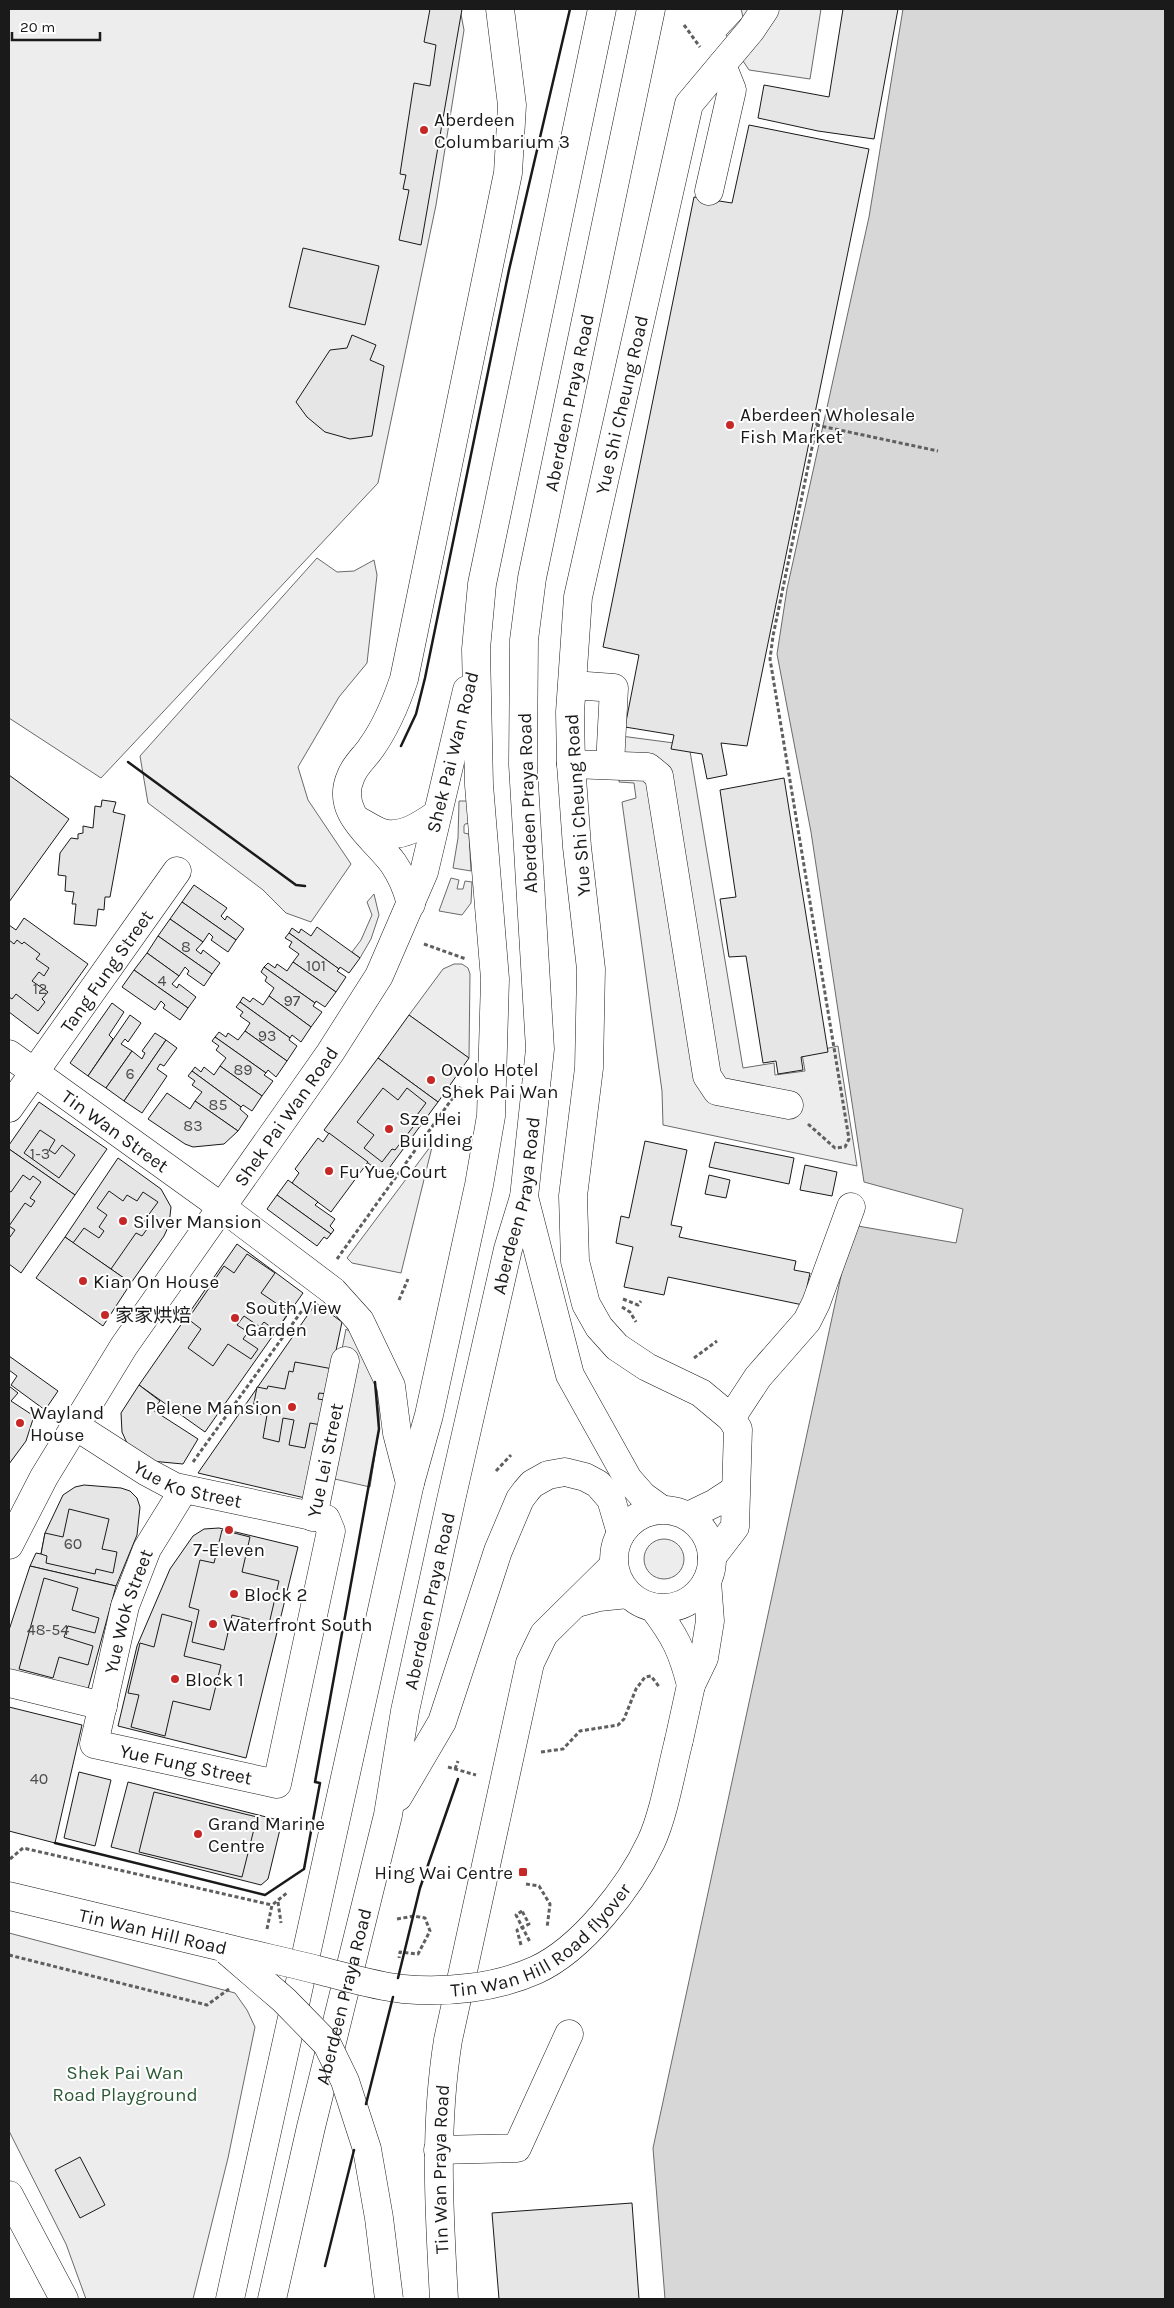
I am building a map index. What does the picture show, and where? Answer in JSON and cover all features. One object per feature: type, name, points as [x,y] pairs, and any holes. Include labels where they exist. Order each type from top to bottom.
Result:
[{"type":"main road","points":[[411,904],[407,886],[392,862],[351,813],[348,786],[351,776],[382,731],[392,712],[404,679],[508,173],[512,104],[500,9]]},
{"type":"main road","name":"Aberdeen Praya Road","points":[[230,2299],[410,1483],[429,1415],[479,1185],[491,1116],[495,979],[479,785],[476,649],[482,584],[602,9]]},
{"type":"main road","name":"Aberdeen Praya Road","points":[[272,2299],[311,2127],[388,1815],[405,1711],[451,1500],[508,1249],[524,1197],[540,1049],[523,765],[524,640],[532,578],[652,9]]},
{"type":"main road","name":"Yue Shi Cheung Road","points":[[731,1418],[702,1393],[647,1367],[617,1347],[599,1328],[586,1304],[575,1261],[573,1196],[590,1068],[591,969],[570,764],[570,712],[578,597],[689,104],[714,60],[751,30],[765,9]]},
{"type":"main road","points":[[709,190],[732,90],[714,60]]},
{"type":"main road","points":[[682,134],[720,143]]},
{"type":"main road","name":"Shek Pai Wan Road","points":[[9,1545],[30,1502],[74,1425],[124,1346],[223,1208],[362,1005],[388,958],[424,872],[476,649]]},
{"type":"main road","points":[[572,685],[614,688],[610,765]]},
{"type":"main road","points":[[570,764],[648,767],[658,776],[707,1076],[717,1091],[789,1105]]},
{"type":"main road","points":[[351,813],[385,834],[415,828],[437,814]]},
{"type":"main road","name":"Tang Fung Street","points":[[9,1108],[177,871]]},
{"type":"main road","name":"Tin Wan Street","points":[[9,1054],[223,1208],[333,1291],[360,1321],[391,1386],[397,1433],[410,1483]]},
{"type":"main road","points":[[524,1197],[570,1375],[628,1479],[643,1496],[661,1509]]},
{"type":"main road","points":[[709,1569],[708,1538],[688,1516],[675,1510],[661,1509],[646,1512],[632,1520],[621,1533],[615,1546],[614,1565],[621,1585],[628,1594],[639,1602],[653,1607],[666,1608],[686,1603],[699,1593],[709,1569],[735,1527],[738,1430],[731,1418],[758,1377],[807,1321],[816,1303],[851,1207]]},
{"type":"main road","name":"Yue Lei Street","points":[[277,1784],[331,1531],[326,1519],[313,1517],[345,1361]]},
{"type":"main road","name":"Yue Ko Street","points":[[74,1425],[147,1472],[186,1479],[313,1517]]},
{"type":"main road","points":[[388,1815],[442,1722],[498,1551],[526,1491],[532,1484],[548,1476],[565,1472],[585,1477],[598,1484],[611,1499],[621,1533]]},
{"type":"main road","name":"Yue Wok Street","points":[[94,1744],[125,1606],[147,1549],[186,1479]]},
{"type":"main road","points":[[688,1516],[715,1504],[735,1490]]},
{"type":"main road","name":"Tin Wan Praya Road","points":[[444,2299],[438,2150],[441,2084],[448,2040],[530,1663],[544,1634],[577,1604],[614,1565]]},
{"type":"main road","name":"Tin Wan Hill Road flyover","points":[[298,1965],[403,1989],[446,1990],[493,1984],[537,1970],[568,1949],[613,1901],[634,1873],[652,1840],[692,1685],[704,1658],[710,1621],[709,1569]]},
{"type":"main road","points":[[577,1604],[599,1597],[628,1594]]},
{"type":"main road","points":[[653,1607],[674,1634],[681,1648],[692,1685]]},
{"type":"main road","points":[[9,1683],[103,1706]]},
{"type":"main road","name":"Yue Fung Street","points":[[94,1744],[277,1784]]},
{"type":"main road","name":"Tin Wan Hill Road","points":[[9,1896],[298,1965]]},
{"type":"main road","points":[[222,1948],[284,2000],[327,2044],[345,2081],[367,2149],[379,2218],[388,2299]]},
{"type":"main road","points":[[438,2150],[517,2148],[569,2034]]},
{"type":"main road","points":[[9,2195],[64,2299]]},
{"type":"path","points":[[684,25],[714,60]]},
{"type":"path","points":[[789,1105],[830,1145],[840,1148],[847,1144],[849,1139],[770,659],[773,636],[820,409]]},
{"type":"path","points":[[816,425],[938,451]]},
{"type":"path","points":[[424,944],[470,960]]},
{"type":"path","points":[[334,1263],[467,1079]]},
{"type":"path","points":[[399,1300],[408,1279]]},
{"type":"path","points":[[623,1299],[638,1306],[641,1301]]},
{"type":"path","points":[[186,1479],[310,1300]]},
{"type":"path","points":[[622,1307],[630,1312]]},
{"type":"path","points":[[694,1358],[717,1341]]},
{"type":"path","points":[[496,1471],[511,1455]]},
{"type":"path","points":[[533,1752],[563,1749],[580,1732],[618,1725],[624,1719],[636,1689],[646,1677],[651,1676],[665,1694]]},
{"type":"path","points":[[455,1769],[458,1761]]},
{"type":"path","points":[[443,1765],[480,1776]]},
{"type":"path","points":[[10,1859],[23,1848],[272,1905],[288,1892]]},
{"type":"path","points":[[526,1884],[539,1886],[550,1904],[546,1931]]},
{"type":"path","points":[[278,1902],[280,1909]]},
{"type":"path","points":[[267,1931],[272,1905]]},
{"type":"path","points":[[521,1945],[517,1930],[529,1924],[522,1911]]},
{"type":"path","points":[[396,1918],[407,1916],[425,1918],[430,1931],[418,1954],[400,1952],[399,1958]]},
{"type":"path","points":[[9,1955],[207,2005],[230,1988]]},
{"type":"shaded area","points":[[9,9],[460,9],[464,30],[436,205],[378,483],[101,778],[9,718]]},
{"type":"shaded area","points":[[741,9],[821,9],[810,79],[749,70],[726,35],[743,17]]},
{"type":"shaded area","points":[[903,9],[1165,9],[1165,2299],[665,2299],[653,2148],[852,1225],[956,1243],[963,1209],[864,1182],[811,832],[777,654],[787,589],[869,217]]},
{"type":"shaded area","points":[[317,558],[337,572],[354,571],[374,560],[377,575],[367,663],[339,697],[298,767],[308,800],[351,864],[311,922],[286,913],[263,890],[148,803],[140,756]]},
{"type":"shaded area","points":[[621,736],[689,745],[743,1068],[774,1063],[775,1075],[805,1071],[802,1054],[838,1046],[857,1166],[663,1125],[662,1091],[622,802],[636,798],[634,783],[619,782]]},
{"type":"shaded area","points":[[459,801],[471,801],[471,823],[465,824],[464,833],[469,834],[471,871],[453,868],[458,838]]},
{"type":"shaded area","points":[[451,878],[459,880],[457,889],[463,889],[465,881],[472,882],[471,903],[462,915],[439,911]]},
{"type":"shaded area","points":[[374,894],[379,915],[371,939],[360,958],[352,952],[361,940],[372,915],[367,902]]},
{"type":"shaded area","points":[[454,964],[462,964],[468,968],[470,974],[469,1058],[409,1015],[443,969]]},
{"type":"shaded area","points":[[433,1143],[401,1273],[352,1263],[347,1258]]},
{"type":"shaded area","points":[[346,1329],[358,1337],[375,1380],[379,1405],[379,1429],[370,1487],[317,1475]]},
{"type":"shaded area","points":[[664,1539],[678,1545],[684,1559],[678,1573],[664,1579],[650,1573],[644,1559],[650,1545]]},
{"type":"shaded area","name":"Shek Pai Wan Road Playground","points":[[9,1933],[235,1993],[247,2010],[255,2027],[228,2158],[193,2299],[86,2299],[66,2244],[9,2131]]},
{"type":"building","name":"Aberdeen Columbarium 3","points":[[430,9],[462,9],[421,245],[399,240],[409,190],[403,189],[406,175],[400,174],[414,83],[430,86],[436,45],[424,42]]},
{"type":"building","points":[[843,9],[898,9],[874,139],[818,131],[758,118],[764,85],[829,97]]},
{"type":"building","name":"Aberdeen Wholesale Fish Market","points":[[749,125],[869,149],[747,746],[721,743],[727,775],[707,779],[702,754],[671,749],[674,735],[625,727],[639,655],[603,647],[694,197],[732,203]]},
{"type":"building","points":[[303,248],[379,266],[365,325],[289,307]]},
{"type":"building","points":[[352,335],[376,345],[370,360],[384,366],[372,436],[350,439],[325,432],[307,417],[296,402],[330,350],[347,348]]},
{"type":"building","points":[[9,775],[69,819],[9,902]]},
{"type":"building","points":[[784,778],[828,1052],[801,1057],[803,1070],[778,1074],[776,1061],[763,1063],[746,956],[729,957],[720,899],[736,897],[720,790]]},
{"type":"building","points":[[102,800],[116,802],[113,812],[125,815],[110,897],[105,897],[104,910],[98,909],[96,926],[74,924],[76,904],[72,904],[74,892],[65,891],[66,876],[58,875],[60,853],[71,838],[78,839],[78,834],[83,833],[83,826],[93,828],[95,806],[101,807]]},
{"type":"building","points":[[194,885],[227,908],[221,916],[225,920],[227,916],[244,929],[236,940],[182,902]]},
{"type":"building","points":[[182,902],[236,940],[228,952],[211,940],[213,937],[209,933],[203,942],[170,919]]},
{"type":"building","points":[[24,918],[88,964],[38,1034],[9,1012],[9,925],[16,930]]},
{"type":"building","points":[[170,919],[203,942],[196,950],[201,954],[203,950],[220,963],[212,974],[158,936]]},
{"type":"building","points":[[317,927],[360,958],[349,973],[340,967],[339,969],[289,933],[292,928],[299,933],[301,929],[311,936]]},
{"type":"building","points":[[289,933],[339,969],[337,971],[346,977],[336,992],[293,962],[299,954],[289,947],[292,942],[285,938]]},
{"type":"building","points":[[158,936],[212,974],[204,986],[187,974],[189,971],[185,967],[179,976],[147,953]]},
{"type":"building","points":[[9,940],[14,944],[17,940],[22,944],[24,942],[40,954],[36,959],[49,968],[44,976],[39,972],[32,981],[48,992],[42,999],[45,1002],[38,1011],[16,994],[12,999],[9,997]]},
{"type":"building","points":[[147,953],[179,976],[172,984],[177,988],[179,984],[196,997],[188,1008],[134,970]]},
{"type":"building","points":[[293,962],[336,992],[325,1007],[316,1001],[315,1003],[264,967],[268,963],[275,968],[277,964],[287,971]]},
{"type":"building","points":[[264,967],[315,1003],[313,1006],[322,1012],[311,1027],[269,996],[274,988],[265,981],[267,977],[261,972]]},
{"type":"building","points":[[134,970],[188,1008],[180,1020],[163,1008],[165,1005],[161,1001],[155,1010],[122,987]]},
{"type":"building","points":[[269,996],[311,1027],[301,1042],[292,1035],[290,1038],[240,1002],[243,997],[250,1002],[253,998],[263,1005]]},
{"type":"building","points":[[240,1002],[290,1038],[289,1040],[297,1046],[287,1061],[245,1031],[250,1023],[240,1016],[243,1012],[236,1007]]},
{"type":"building","points":[[112,1003],[124,1012],[109,1035],[113,1039],[88,1076],[70,1063]]},
{"type":"building","points":[[130,1015],[141,1023],[128,1042],[125,1039],[121,1044],[132,1051],[106,1088],[88,1076]]},
{"type":"building","name":"Ovolo Hotel Shek Pai Wan","points":[[409,1015],[469,1058],[438,1102],[378,1058]]},
{"type":"building","points":[[245,1031],[287,1061],[276,1077],[268,1070],[266,1073],[215,1037],[219,1032],[226,1037],[228,1033],[238,1040]]},
{"type":"building","points":[[155,1033],[166,1040],[124,1101],[106,1088],[132,1051],[142,1059],[145,1053],[142,1051]]},
{"type":"building","points":[[215,1037],[266,1073],[264,1075],[273,1081],[262,1096],[220,1066],[226,1058],[216,1050],[219,1046],[212,1041]]},
{"type":"building","points":[[166,1040],[177,1048],[164,1066],[160,1064],[157,1069],[167,1076],[142,1113],[124,1101]]},
{"type":"building","points":[[378,1058],[438,1102],[384,1175],[324,1130]]},
{"type":"building","points":[[220,1066],[262,1096],[252,1111],[243,1105],[241,1107],[192,1071],[195,1067],[201,1072],[204,1067],[214,1075]]},
{"type":"building","points":[[192,1071],[241,1107],[240,1109],[248,1116],[238,1131],[195,1101],[202,1092],[192,1085],[195,1081],[188,1076]]},
{"type":"building","name":"Sze Hei Building","points":[[383,1088],[398,1100],[407,1088],[426,1103],[417,1115],[420,1118],[395,1150],[392,1149],[382,1162],[364,1148],[374,1135],[357,1122]]},
{"type":"building","points":[[167,1093],[190,1109],[195,1101],[238,1131],[224,1144],[193,1147],[185,1144],[148,1119]]},
{"type":"building","points":[[39,1102],[107,1149],[75,1195],[9,1149],[9,1145]]},
{"type":"building","points":[[40,1130],[55,1140],[49,1150],[55,1154],[62,1145],[75,1155],[59,1178],[24,1153]]},
{"type":"building","name":"Fu Yue Court","points":[[329,1133],[368,1162],[331,1212],[292,1183],[299,1173],[295,1169],[318,1138],[323,1142]]},
{"type":"building","points":[[645,1141],[687,1150],[671,1225],[682,1227],[679,1237],[796,1261],[794,1270],[810,1273],[803,1305],[668,1277],[664,1295],[624,1287],[633,1247],[616,1243],[621,1216],[629,1218]]},
{"type":"building","points":[[715,1142],[794,1158],[789,1184],[709,1167]]},
{"type":"building","points":[[9,1149],[75,1195],[21,1273],[9,1264]]},
{"type":"building","name":"Silver Mansion","points":[[118,1158],[161,1189],[171,1207],[169,1225],[164,1236],[131,1283],[65,1237]]},
{"type":"building","points":[[805,1165],[837,1172],[832,1196],[800,1190]]},
{"type":"building","points":[[23,1175],[30,1180],[33,1176],[41,1182],[30,1198],[35,1201],[31,1207],[25,1203],[9,1226],[9,1191],[11,1192]]},
{"type":"building","points":[[709,1175],[730,1180],[726,1198],[705,1194]]},
{"type":"building","points":[[288,1180],[318,1202],[315,1205],[335,1219],[330,1226],[334,1230],[331,1234],[277,1195]]},
{"type":"building","points":[[109,1191],[123,1201],[127,1195],[137,1201],[143,1192],[158,1202],[144,1221],[150,1225],[142,1236],[136,1233],[111,1269],[73,1243],[84,1228],[99,1238],[104,1231],[99,1227],[107,1215],[97,1208]]},
{"type":"building","points":[[277,1195],[331,1234],[327,1239],[324,1237],[317,1246],[267,1209]]},
{"type":"building","points":[[9,1226],[15,1230],[10,1237],[9,1236]]},
{"type":"building","name":"Kian On House","points":[[65,1237],[131,1283],[103,1326],[36,1278]]},
{"type":"building","name":"South View Garden","points":[[237,1244],[303,1293],[205,1432],[139,1385]]},
{"type":"building","points":[[247,1254],[275,1273],[261,1293],[289,1312],[276,1331],[264,1322],[260,1327],[244,1316],[237,1325],[248,1332],[243,1339],[258,1349],[251,1359],[228,1344],[213,1366],[188,1348],[201,1329],[188,1319],[224,1266],[234,1273]]},
{"type":"building","points":[[316,1303],[342,1322],[305,1498],[198,1473]]},
{"type":"building","points":[[9,1356],[58,1391],[45,1410],[11,1385],[17,1376],[9,1370]]},
{"type":"building","name":"Pelene Mansion","points":[[295,1362],[333,1369],[328,1394],[319,1393],[318,1399],[331,1401],[327,1426],[310,1423],[305,1448],[289,1445],[294,1420],[283,1418],[279,1442],[263,1438],[267,1415],[252,1413],[257,1387],[267,1389],[268,1386],[285,1389],[289,1371],[293,1372]]},
{"type":"building","points":[[139,1385],[160,1401],[153,1410],[198,1439],[183,1464],[151,1461],[131,1449],[126,1441],[122,1432],[121,1413]]},
{"type":"building","name":"Wayland House","points":[[9,1386],[18,1393],[11,1401],[34,1416],[26,1441],[9,1464]]},
{"type":"building","points":[[84,1485],[121,1488],[130,1491],[137,1498],[140,1507],[137,1535],[116,1586],[30,1566],[36,1553],[41,1554],[45,1533],[63,1495],[75,1487]]},
{"type":"building","points":[[69,1509],[109,1519],[102,1549],[117,1552],[113,1573],[96,1569],[95,1574],[46,1563],[47,1556],[41,1554],[45,1533],[63,1537]]},
{"type":"building","name":"Waterfront South","points":[[219,1528],[298,1547],[246,1758],[118,1726],[137,1646],[170,1569],[193,1536],[204,1529]]},
{"type":"building","name":"Block 2","points":[[222,1530],[250,1537],[242,1572],[279,1581],[269,1624],[232,1615],[224,1650],[192,1642],[199,1610],[189,1607],[200,1560],[214,1563]]},
{"type":"building","points":[[30,1566],[116,1586],[88,1689],[9,1670],[9,1630]]},
{"type":"building","points":[[44,1578],[78,1588],[72,1610],[99,1618],[95,1633],[68,1626],[64,1637],[93,1646],[88,1665],[59,1657],[53,1678],[19,1669]]},
{"type":"building","name":"Block 1","points":[[162,1614],[192,1622],[184,1656],[221,1665],[210,1710],[173,1701],[165,1736],[131,1727],[139,1695],[128,1693],[140,1643],[154,1647]]},
{"type":"building","points":[[9,1707],[82,1725],[55,1843],[9,1831]]},
{"type":"building","points":[[79,1772],[111,1780],[95,1846],[64,1838]]},
{"type":"building","name":"Grand Marine Centre","points":[[128,1782],[282,1821],[268,1879],[261,1885],[111,1847]]},
{"type":"building","name":"Grand Marine Centre","points":[[154,1792],[257,1817],[242,1877],[139,1852]]},
{"type":"building","points":[[80,2157],[105,2205],[80,2218],[55,2170]]},
{"type":"building","points":[[632,2203],[639,2299],[499,2299],[492,2213]]},
{"type":"wall","points":[[401,746],[416,714],[425,678],[509,270],[570,9]]},
{"type":"wall","points":[[128,762],[296,885],[305,886]]},
{"type":"wall","points":[[55,1843],[265,1895],[304,1869],[320,1783],[315,1782],[379,1429],[375,1382]]},
{"type":"wall","points":[[398,1978],[420,1888],[458,1779]]},
{"type":"wall","points":[[366,2104],[393,1997]]},
{"type":"wall","points":[[325,2266],[354,2150]]},
{"type":"place","name":"Aberdeen Columbarium 3","points":[[424,130]]},
{"type":"place","name":"Aberdeen Wholesale Fish Market","points":[[730,425]]},
{"type":"place","name":"Ovolo Hotel Shek Pai Wan","points":[[431,1080]]},
{"type":"place","name":"Sze Hei Building","points":[[389,1129]]},
{"type":"place","name":"Fu Yue Court","points":[[329,1171]]},
{"type":"place","name":"Silver Mansion","points":[[123,1221]]},
{"type":"place","name":"Kian On House","points":[[83,1281]]},
{"type":"place","name":"家家烘焙","points":[[105,1315]]},
{"type":"place","name":"South View Garden","points":[[235,1318]]},
{"type":"place","name":"Pelene Mansion","points":[[292,1407]]},
{"type":"place","name":"Wayland House","points":[[20,1423]]},
{"type":"place","name":"7-Eleven","points":[[229,1530]]},
{"type":"place","name":"Block 2","points":[[234,1594]]},
{"type":"place","name":"Waterfront South","points":[[213,1624]]},
{"type":"place","name":"Block 1","points":[[175,1679]]},
{"type":"place","name":"Grand Marine Centre","points":[[198,1834]]},
{"type":"place","name":"Hing Wai Centre","points":[[523,1872]]}]
